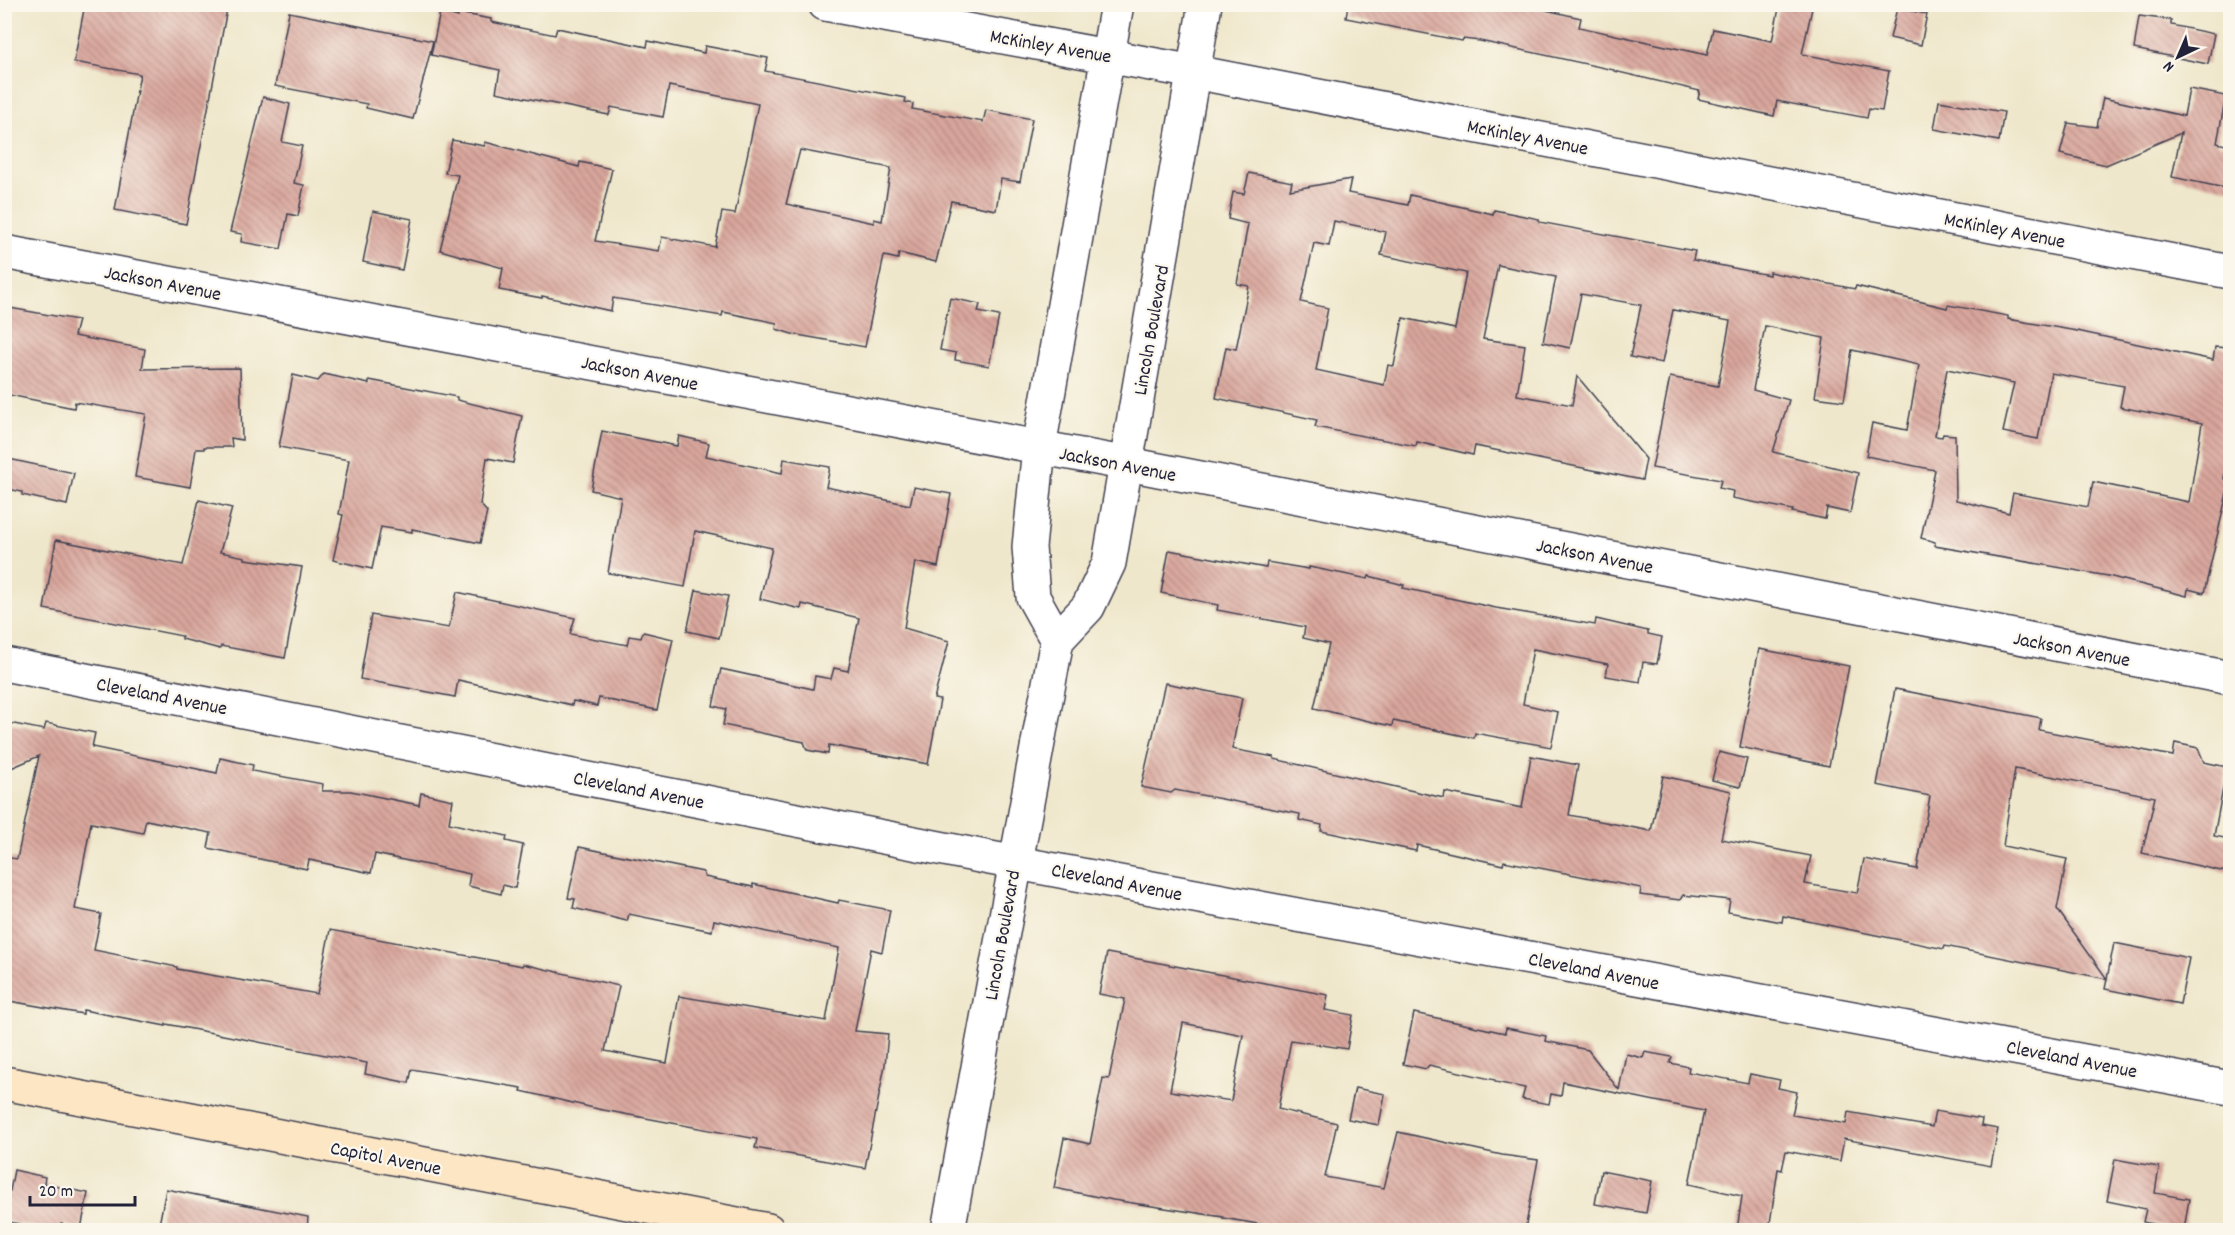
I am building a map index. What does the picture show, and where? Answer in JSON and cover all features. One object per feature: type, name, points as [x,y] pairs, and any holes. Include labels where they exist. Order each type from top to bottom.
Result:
[{"type":"main road","name":"Capitol Avenue","points":[[4,1083],[768,1230]]},
{"type":"street","name":"McKinley Avenue","points":[[825,4],[1194,72],[2230,273]]},
{"type":"street","points":[[1056,640],[1033,597],[1029,547],[1039,447],[1117,4]]},
{"type":"street","name":"Lincoln Boulevard","points":[[948,1230],[1056,640],[1088,607],[1109,563],[1128,464],[1205,4]]},
{"type":"street","name":"Jackson Avenue","points":[[4,252],[1128,464],[2230,678]]},
{"type":"street","name":"Cleveland Avenue","points":[[4,664],[1014,862],[2230,1088]]},
{"type":"building","points":[[85,4],[228,4],[186,224],[115,210],[140,74],[74,62]]},
{"type":"building","points":[[1348,4],[1519,4],[1581,18],[1579,27],[1707,55],[1713,29],[1772,41],[1780,4],[1813,4],[1802,54],[1889,71],[1882,111],[1869,109],[1867,118],[1777,101],[1774,116],[1698,99],[1700,91],[1614,70],[1480,41],[1463,39],[1462,41],[1346,18]]},
{"type":"building","points":[[1897,8],[1927,14],[1921,45],[1890,38]]},
{"type":"building","points":[[289,12],[433,41],[413,119],[366,108],[367,104],[275,86]]},
{"type":"building","points":[[440,12],[458,17],[458,13],[555,35],[557,28],[647,47],[648,41],[704,53],[705,46],[768,58],[765,71],[906,98],[905,102],[913,104],[912,109],[983,122],[986,110],[1032,119],[1020,182],[1001,179],[996,210],[951,201],[936,262],[899,253],[898,259],[884,256],[865,347],[792,334],[776,329],[777,323],[723,312],[722,316],[613,298],[611,311],[542,296],[542,298],[499,290],[503,268],[440,250],[458,175],[445,173],[452,140],[485,146],[485,142],[579,167],[580,162],[612,169],[595,241],[659,251],[662,237],[715,247],[722,212],[735,214],[758,104],[669,86],[663,117],[611,107],[609,115],[496,92],[500,70],[431,55]],"holes":[[[800,150],[891,168],[882,221],[874,219],[874,223],[786,204]]]},
{"type":"building","points":[[2139,16],[2171,20],[2171,25],[2214,34],[2208,64],[2134,49]]},
{"type":"building","points":[[2189,89],[2226,96],[2217,143],[2230,146],[2230,189],[2172,177],[2181,133],[2106,165],[2060,154],[2068,123],[2097,127],[2103,98],[2184,116]]},
{"type":"building","points":[[263,97],[290,104],[282,142],[302,146],[294,183],[304,185],[298,216],[288,214],[281,249],[241,242],[242,234],[230,232]]},
{"type":"building","points":[[1939,101],[2004,112],[1999,141],[1934,129]]},
{"type":"building","points":[[1249,173],[1292,182],[1290,190],[1351,179],[1348,193],[1408,205],[1410,195],[1493,214],[1494,210],[1539,219],[1539,222],[1695,251],[1693,260],[1769,275],[1769,272],[1855,289],[1856,286],[1947,308],[1948,305],[2008,316],[2008,319],[2213,360],[2215,347],[2230,348],[2230,446],[2224,479],[2230,480],[2204,593],[2188,589],[2187,596],[2108,576],[1935,546],[1935,542],[1921,538],[1935,470],[1866,456],[1872,423],[1907,430],[1919,365],[1852,350],[1844,401],[1815,397],[1824,338],[1765,326],[1753,390],[1789,400],[1773,452],[1858,473],[1850,513],[1827,508],[1825,519],[1792,512],[1793,510],[1732,498],[1733,491],[1719,488],[1721,480],[1652,468],[1670,377],[1718,386],[1730,321],[1673,310],[1662,363],[1630,357],[1641,305],[1581,294],[1570,348],[1543,342],[1556,277],[1498,265],[1483,339],[1525,345],[1517,395],[1572,405],[1577,376],[1646,459],[1642,480],[1475,446],[1473,455],[1417,442],[1416,446],[1315,427],[1317,420],[1216,398],[1226,347],[1236,349],[1249,286],[1237,284],[1248,224],[1228,219],[1233,192],[1244,194]],"holes":[[[1334,221],[1386,232],[1381,255],[1466,273],[1455,329],[1403,318],[1394,366],[1388,365],[1384,385],[1316,370],[1328,308],[1301,302],[1314,243],[1329,246]],[[1947,369],[2014,383],[2003,432],[2038,439],[2051,373],[2124,386],[2120,407],[2202,423],[2189,502],[2093,482],[2088,507],[2013,493],[2009,513],[1956,500],[1955,435],[1935,436]]]},
{"type":"building","points":[[373,211],[412,219],[402,270],[363,262]]},
{"type":"building","points":[[950,298],[980,304],[978,312],[999,316],[989,366],[955,360],[956,353],[940,350]]},
{"type":"building","points":[[4,307],[78,320],[74,336],[145,349],[142,369],[240,368],[242,440],[231,438],[232,447],[196,449],[190,487],[135,477],[146,414],[75,402],[74,408],[4,394]]},
{"type":"building","points":[[324,374],[369,384],[369,380],[457,397],[457,400],[522,416],[513,463],[487,458],[480,504],[487,512],[480,543],[412,529],[412,532],[381,527],[372,569],[333,560],[343,515],[339,514],[349,460],[279,447],[293,375],[318,381]]},
{"type":"building","points":[[602,431],[677,446],[679,436],[709,443],[706,456],[782,473],[784,459],[830,467],[826,487],[910,505],[914,487],[951,494],[938,567],[915,562],[904,628],[949,641],[934,699],[940,700],[928,764],[829,745],[828,754],[807,750],[804,742],[723,725],[726,709],[713,706],[721,669],[813,689],[815,676],[831,679],[834,668],[848,671],[859,618],[802,604],[801,609],[760,599],[772,548],[695,531],[685,587],[608,573],[621,497],[591,490]]},
{"type":"building","points":[[4,458],[74,473],[67,505],[22,495],[22,492],[4,488]]},
{"type":"building","points":[[199,500],[232,508],[220,552],[245,557],[245,559],[302,567],[285,658],[221,646],[220,649],[182,639],[182,636],[44,609],[56,540],[183,565]]},
{"type":"building","points":[[1169,550],[1266,568],[1267,562],[1309,569],[1309,567],[1368,579],[1369,576],[1404,585],[1403,588],[1496,608],[1595,625],[1596,619],[1648,631],[1648,634],[1662,637],[1657,664],[1643,662],[1640,682],[1606,676],[1608,664],[1533,649],[1523,704],[1558,712],[1551,747],[1475,733],[1474,738],[1393,721],[1392,726],[1377,723],[1314,708],[1329,644],[1303,638],[1305,627],[1217,610],[1218,605],[1161,593]]},
{"type":"building","points":[[696,590],[728,596],[719,638],[687,631]]},
{"type":"building","points":[[457,592],[575,618],[570,634],[627,645],[629,636],[641,638],[643,632],[673,639],[657,710],[599,698],[597,706],[573,701],[572,705],[458,680],[455,697],[360,679],[371,615],[449,628]]},
{"type":"building","points":[[1759,649],[1849,666],[1829,766],[1740,747]]},
{"type":"building","points":[[1165,683],[1242,698],[1232,749],[1444,798],[1445,792],[1522,808],[1531,756],[1578,765],[1569,815],[1651,831],[1663,776],[1731,791],[1721,839],[1811,856],[1805,884],[1857,893],[1864,859],[1917,869],[1930,796],[1877,785],[1895,689],[2041,718],[2039,730],[2173,756],[2175,743],[2198,748],[2204,762],[2227,767],[2214,836],[2230,839],[2230,873],[2142,853],[2155,797],[2015,769],[2003,846],[2067,859],[2057,909],[2107,979],[1783,916],[1782,922],[1728,912],[1730,900],[1683,895],[1680,900],[1640,895],[1641,888],[1504,861],[1503,865],[1417,845],[1416,851],[1321,831],[1322,825],[1299,820],[1300,814],[1175,790],[1171,793],[1141,787]]},
{"type":"building","points":[[4,722],[44,730],[46,723],[95,733],[92,747],[217,773],[220,758],[253,765],[252,771],[323,784],[322,791],[351,791],[419,805],[421,793],[453,800],[449,823],[507,836],[506,841],[523,845],[515,888],[503,885],[501,894],[468,886],[470,874],[375,854],[371,873],[309,860],[307,869],[208,848],[211,833],[146,820],[143,833],[91,823],[75,909],[101,914],[94,950],[177,967],[177,969],[317,994],[330,930],[522,966],[523,964],[619,986],[605,1051],[667,1063],[679,996],[826,1021],[839,948],[714,920],[712,931],[629,914],[627,921],[573,908],[575,899],[568,898],[579,847],[703,872],[705,877],[753,887],[753,884],[838,903],[839,900],[890,910],[882,952],[871,949],[855,1031],[888,1034],[885,1065],[865,1168],[755,1148],[757,1139],[598,1109],[521,1091],[522,1088],[412,1069],[409,1083],[365,1074],[367,1063],[166,1024],[166,1026],[83,1010],[83,1014],[4,1000],[4,857],[17,859],[39,756],[4,771]]},
{"type":"building","points":[[1719,752],[1747,759],[1740,787],[1712,780]]},
{"type":"building","points":[[2114,943],[2189,958],[2180,1004],[2105,989]]},
{"type":"building","points":[[1107,953],[1328,995],[1325,1010],[1353,1015],[1347,1049],[1291,1040],[1278,1109],[1337,1123],[1325,1177],[1384,1188],[1398,1132],[1502,1155],[1538,1160],[1525,1230],[1293,1230],[1054,1188],[1064,1138],[1090,1144],[1103,1078],[1109,1079],[1125,999],[1099,994]],"holes":[[[1183,1023],[1243,1035],[1231,1101],[1170,1091]]]},
{"type":"building","points":[[1414,1013],[1505,1033],[1506,1028],[1546,1036],[1545,1041],[1588,1050],[1619,1090],[1626,1054],[1643,1058],[1645,1052],[1672,1057],[1670,1063],[1689,1067],[1688,1072],[1748,1083],[1750,1074],[1780,1080],[1778,1088],[1797,1092],[1792,1115],[1846,1124],[1848,1112],[1932,1127],[1935,1111],[1982,1119],[1981,1126],[1998,1129],[1991,1166],[1844,1139],[1840,1161],[1786,1151],[1782,1170],[1778,1169],[1769,1230],[1737,1230],[1742,1196],[1689,1184],[1704,1111],[1563,1082],[1561,1096],[1551,1094],[1549,1104],[1522,1099],[1525,1088],[1429,1065],[1426,1069],[1403,1064]]},
{"type":"building","points":[[1355,1088],[1385,1094],[1379,1125],[1348,1119]]},
{"type":"building","points":[[2115,1159],[2159,1167],[2155,1193],[2189,1199],[2184,1230],[2143,1222],[2146,1209],[2107,1201]]},
{"type":"building","points":[[14,1170],[45,1177],[44,1184],[88,1193],[81,1229],[61,1224],[60,1230],[49,1230],[4,1221],[4,1190],[10,1191]]},
{"type":"building","points":[[1601,1171],[1652,1181],[1646,1213],[1595,1204]]},
{"type":"building","points":[[166,1189],[308,1217],[307,1230],[158,1230]]}]
